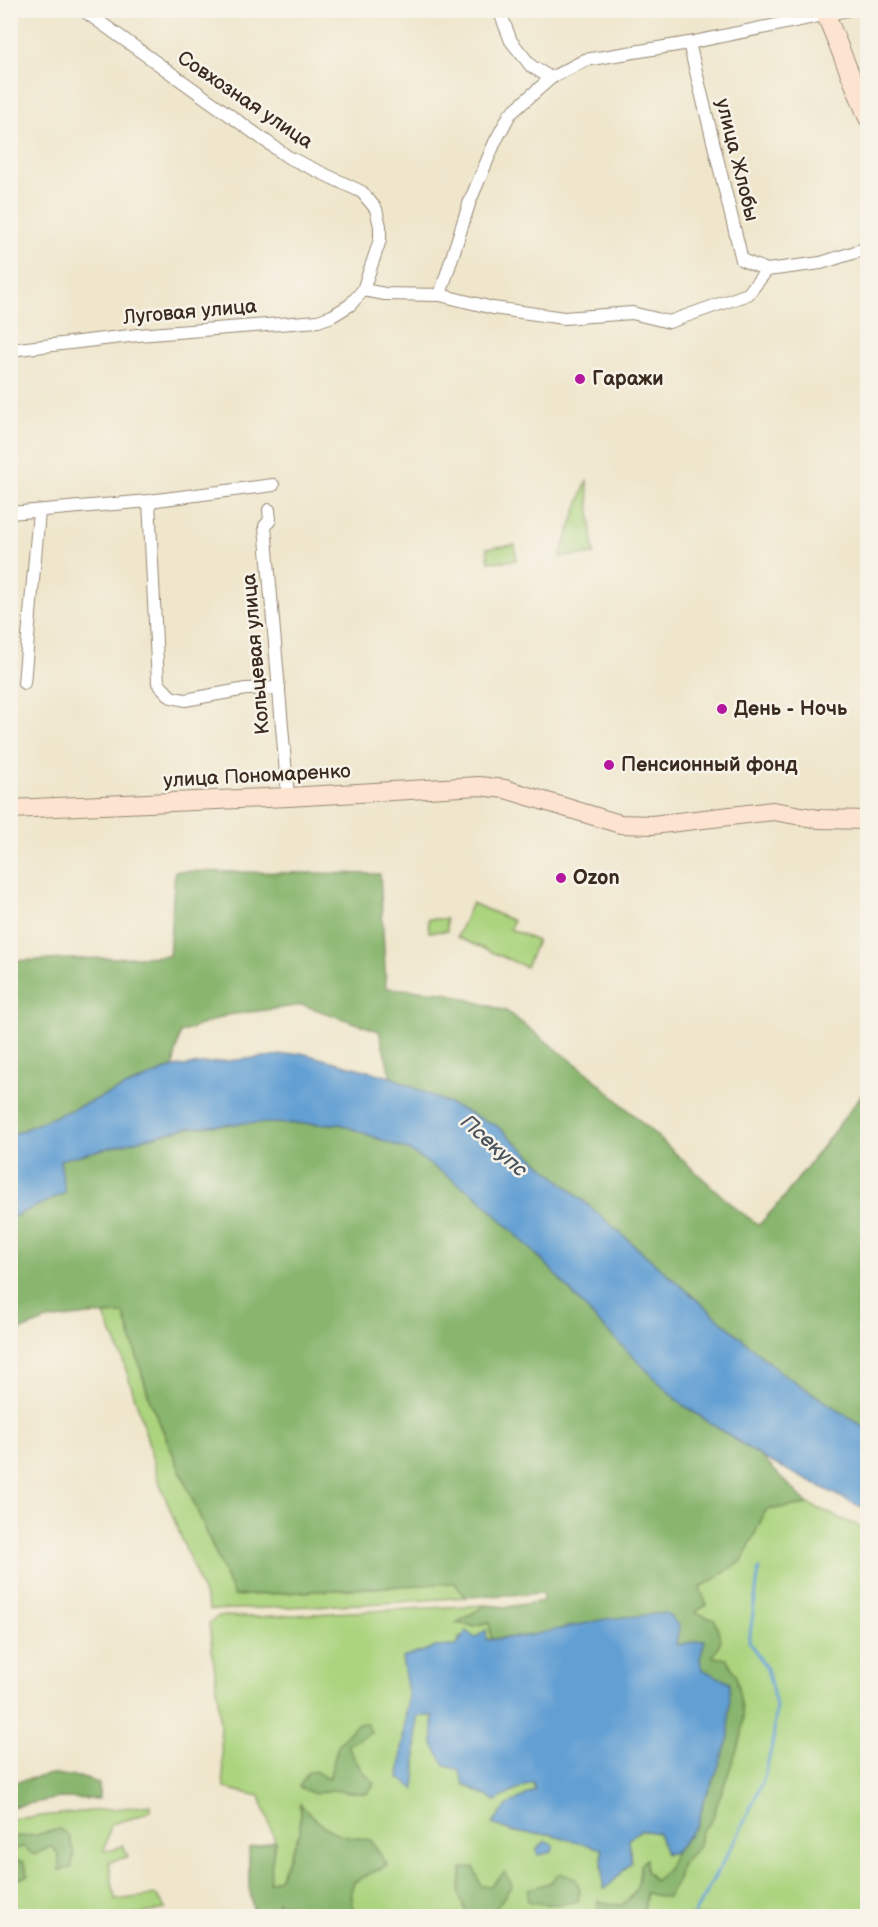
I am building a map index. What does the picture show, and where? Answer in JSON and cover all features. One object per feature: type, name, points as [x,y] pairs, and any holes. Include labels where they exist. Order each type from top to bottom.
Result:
[{"type":"street","name":"Совхозная улица","points":[[83,10],[288,156],[362,192],[376,208],[380,226],[380,240],[363,290]]},
{"type":"street","points":[[499,10],[511,41],[531,66],[551,78]]},
{"type":"street","points":[[440,295],[470,201],[495,142],[510,114],[551,78],[585,60],[688,43],[825,12],[848,10]]},
{"type":"street","points":[[825,12],[867,118]]},
{"type":"street","name":"улица Жлобы","points":[[688,43],[742,260],[768,270]]},
{"type":"street","points":[[363,290],[385,294],[440,295],[493,308],[564,318],[632,313],[669,322],[748,294],[768,270],[820,263],[867,248]]},
{"type":"street","name":"Луговая улица","points":[[10,350],[138,335],[318,321],[350,305],[363,290]]},
{"type":"street","points":[[10,513],[149,501],[273,485]]},
{"type":"street","points":[[149,501],[158,683],[171,697],[184,700],[246,689],[279,688]]},
{"type":"street","name":"Кольцевая улица","points":[[268,510],[270,520],[265,526],[288,798]]},
{"type":"street","points":[[24,683],[39,512]]},
{"type":"street","name":"улица Пономаренко","points":[[10,809],[288,798],[479,786],[505,789],[620,824],[652,825],[773,811],[819,819],[867,820]]},
{"type":"green space","points":[[587,480],[594,554],[560,557]]},
{"type":"green space","points":[[515,545],[516,560],[489,562],[487,548]]},
{"type":"green space","points":[[175,871],[380,874],[386,988],[443,992],[506,1011],[588,1073],[735,1208],[759,1225],[781,1201],[867,1088],[867,1429],[780,1372],[497,1126],[391,1077],[379,1031],[303,1005],[227,1015],[180,1033],[173,1067],[11,1135],[10,961],[169,956]]},
{"type":"green space","points":[[472,903],[513,921],[510,929],[537,941],[526,967],[457,937]]},
{"type":"green space","points":[[428,919],[446,919],[447,931],[429,932]]},
{"type":"green space","points":[[245,1123],[340,1124],[408,1150],[477,1196],[547,1265],[596,1320],[680,1403],[762,1458],[808,1504],[766,1510],[742,1561],[700,1588],[707,1605],[695,1612],[715,1620],[721,1640],[713,1657],[727,1659],[736,1675],[743,1715],[742,1735],[711,1822],[701,1832],[699,1846],[681,1865],[678,1880],[667,1898],[646,1893],[645,1908],[637,1916],[597,1916],[598,1901],[621,1906],[627,1901],[636,1889],[640,1865],[646,1859],[646,1871],[654,1881],[666,1871],[675,1852],[698,1824],[703,1802],[720,1762],[711,1674],[702,1669],[700,1659],[676,1645],[527,1636],[491,1639],[489,1622],[473,1626],[456,1623],[486,1605],[507,1607],[543,1601],[543,1593],[466,1597],[455,1583],[234,1596],[150,1400],[124,1314],[47,1320],[11,1334],[10,1213],[59,1160],[186,1128]]},
{"type":"green space","points":[[124,1314],[150,1401],[234,1596],[455,1583],[466,1597],[210,1610],[158,1479],[122,1357],[104,1315]]},
{"type":"green space","points":[[808,1504],[867,1530],[867,1916],[637,1916],[645,1908],[646,1893],[678,1880],[681,1865],[699,1846],[701,1832],[711,1822],[713,1657],[694,1612],[699,1588],[742,1561],[766,1510]]},
{"type":"green space","points":[[486,1605],[457,1623],[473,1626],[490,1622],[491,1639],[460,1637],[456,1646],[436,1647],[402,1658],[408,1694],[399,1778],[416,1774],[417,1716],[434,1716],[459,1770],[495,1801],[533,1781],[535,1790],[493,1824],[522,1833],[550,1834],[602,1849],[603,1888],[631,1863],[629,1838],[641,1830],[658,1833],[666,1853],[675,1852],[666,1871],[655,1881],[646,1871],[646,1860],[640,1865],[638,1884],[631,1897],[621,1906],[599,1902],[597,1916],[354,1916],[351,1890],[354,1882],[387,1865],[371,1840],[331,1831],[300,1804],[300,1832],[279,1879],[268,1884],[275,1841],[260,1796],[224,1788],[218,1697],[209,1623],[219,1616],[256,1617]]},
{"type":"green space","points":[[367,1723],[371,1733],[347,1745],[362,1771],[375,1783],[367,1794],[331,1790],[315,1794],[299,1787],[308,1772],[315,1771],[329,1779],[338,1745],[357,1724]]},
{"type":"green space","points":[[52,1774],[87,1778],[99,1784],[99,1799],[60,1798],[11,1807],[11,1783]]},
{"type":"green space","points":[[300,1804],[316,1821],[331,1831],[371,1840],[387,1865],[354,1882],[351,1891],[354,1916],[298,1916],[278,1901],[277,1916],[229,1916],[254,1913],[249,1887],[249,1848],[275,1841],[269,1883],[279,1879],[300,1832]]},
{"type":"green space","points":[[151,1805],[151,1811],[111,1824],[104,1851],[123,1845],[128,1857],[109,1862],[115,1900],[156,1895],[166,1909],[128,1916],[11,1916],[11,1819]]},
{"type":"green space","points":[[60,1829],[69,1836],[74,1854],[71,1868],[59,1870],[59,1856],[52,1846],[34,1855],[23,1847],[11,1850],[11,1837],[35,1835]]},
{"type":"green space","points":[[10,1858],[23,1862],[29,1875],[11,1882]]},
{"type":"green space","points":[[474,1867],[481,1886],[490,1886],[505,1872],[512,1885],[495,1909],[485,1915],[468,1916],[459,1895],[462,1868]]},
{"type":"green space","points":[[560,1873],[576,1879],[580,1890],[578,1901],[552,1904],[527,1901],[528,1889],[549,1883]]},
{"type":"green space","points":[[278,1900],[298,1916],[277,1916]]},
{"type":"water","name":"Псекупс","points":[[301,1053],[391,1077],[497,1126],[780,1372],[867,1429],[867,1510],[763,1458],[680,1403],[596,1320],[547,1265],[477,1196],[408,1150],[340,1124],[245,1123],[186,1128],[60,1160],[65,1193],[11,1218],[11,1135],[173,1067]]},
{"type":"water","points":[[667,1613],[679,1626],[676,1645],[705,1640],[700,1659],[702,1669],[730,1683],[729,1737],[703,1802],[698,1824],[675,1852],[666,1854],[658,1833],[640,1830],[629,1839],[631,1863],[603,1889],[602,1849],[550,1834],[522,1833],[492,1824],[509,1804],[535,1790],[533,1782],[495,1801],[464,1784],[459,1770],[445,1765],[433,1744],[433,1716],[417,1716],[415,1789],[399,1778],[408,1694],[402,1658],[436,1647],[456,1646],[466,1631],[475,1638],[486,1630],[487,1640],[527,1636],[606,1619]]},
{"type":"water","points":[[546,1841],[554,1845],[552,1852],[538,1855],[537,1849]]},
{"type":"waterway","points":[[693,1916],[738,1835],[763,1781],[773,1742],[776,1705],[767,1669],[749,1642],[759,1569]]},
{"type":"place","name":"Гаражи","points":[[580,379]]},
{"type":"place","name":"День - Ночь","points":[[722,709]]},
{"type":"place","name":"Пенсионный фонд","points":[[609,765]]},
{"type":"place","name":"Ozon","points":[[561,878]]}]
